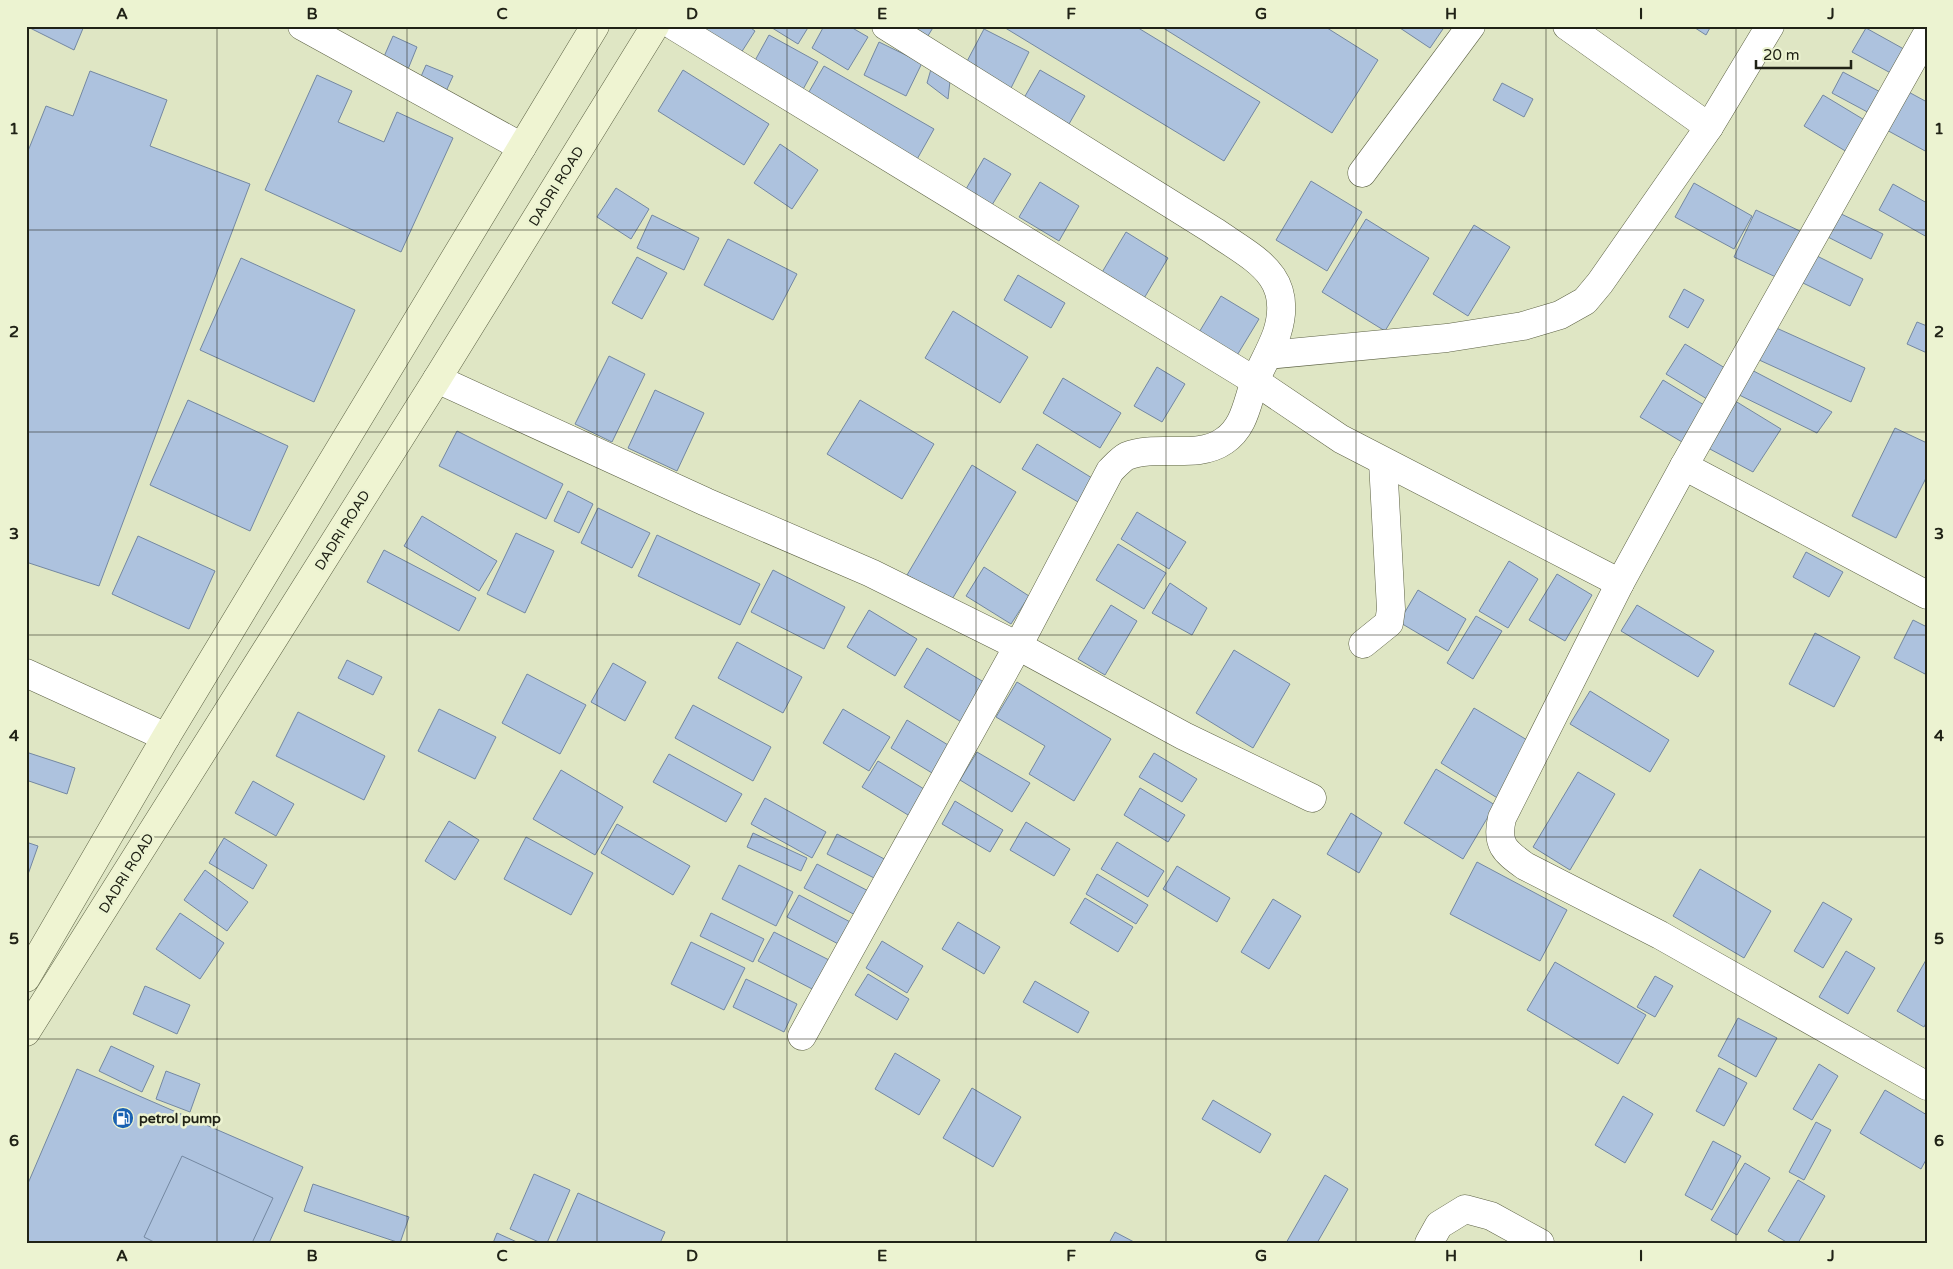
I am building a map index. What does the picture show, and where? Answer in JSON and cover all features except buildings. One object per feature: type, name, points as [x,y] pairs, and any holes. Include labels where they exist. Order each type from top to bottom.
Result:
[{"type":"main road","points":[[26,978],[166,737],[595,26]]},
{"type":"main road","name":"DADRI ROAD","points":[[26,1032],[438,379],[655,26]]},
{"type":"street","points":[[302,26],[522,147]]},
{"type":"street","points":[[674,26],[1255,381],[1341,439],[1620,583]]},
{"type":"street","points":[[802,1036],[1018,646],[1110,471],[1126,457],[1147,452],[1205,448],[1224,441],[1235,431],[1246,412],[1255,381],[1277,331],[1283,303],[1276,281],[1262,264],[1123,173],[886,26]]},
{"type":"street","points":[[1362,173],[1471,26]]},
{"type":"street","points":[[1567,26],[1710,127]]},
{"type":"street","points":[[1268,355],[1447,338],[1523,326],[1560,315],[1585,301],[1600,283],[1710,127],[1770,26]]},
{"type":"street","points":[[1927,34],[1620,583],[1502,818],[1500,841],[1509,854],[1525,866],[1660,935],[1927,1086]]},
{"type":"street","points":[[438,379],[706,502],[871,573],[1018,646],[1184,736],[1312,798]]},
{"type":"street","points":[[1363,644],[1389,623],[1391,609],[1383,462]]},
{"type":"street","points":[[1684,466],[1927,595]]},
{"type":"street","points":[[26,673],[166,737]]},
{"type":"street","points":[[1429,1243],[1439,1224],[1465,1209],[1491,1216],[1540,1243]]},
{"type":"place","name":"petrol pump","points":[[123,1118]]}]
